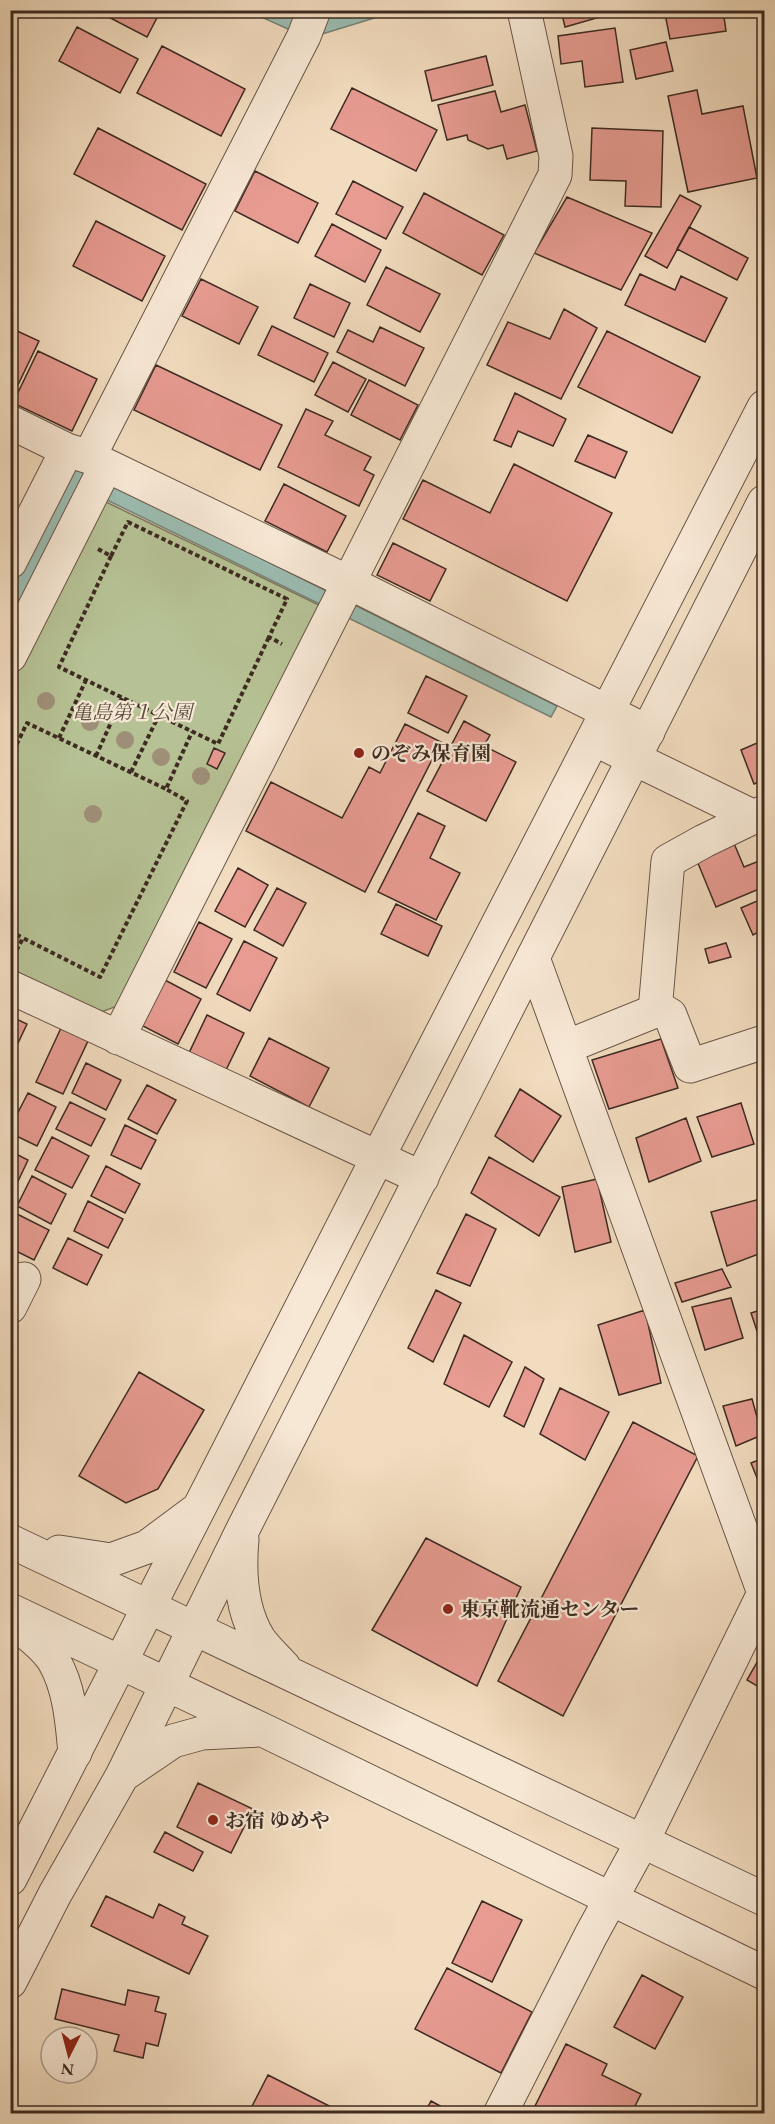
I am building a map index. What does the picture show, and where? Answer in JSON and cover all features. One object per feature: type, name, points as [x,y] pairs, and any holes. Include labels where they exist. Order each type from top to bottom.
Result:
[{"type":"street","points":[[118,1038],[555,175],[556,156],[524,10]]},
{"type":"street","points":[[10,656],[71,536],[91,469],[310,20]]},
{"type":"street","points":[[10,1879],[377,1159],[765,407]]},
{"type":"street","points":[[10,422],[91,469],[340,597],[641,746],[758,814]]},
{"type":"street","points":[[10,562],[91,469]]},
{"type":"street","points":[[10,1982],[55,1894],[122,1776],[243,1528],[765,502]]},
{"type":"street","points":[[655,1011],[668,861],[704,840],[758,814]]},
{"type":"street","points":[[500,2114],[643,1840],[764,1593],[533,958]]},
{"type":"street","points":[[10,987],[422,1178]]},
{"type":"street","points":[[566,1047],[660,1009],[670,1015],[690,1066],[765,1042]]},
{"type":"street","points":[[10,1541],[68,1554],[111,1560],[147,1547],[200,1507]]},
{"type":"street","points":[[243,1528],[240,1553],[242,1589],[249,1616],[259,1640],[291,1675]]},
{"type":"street","points":[[10,1541],[765,1899]]},
{"type":"street","points":[[10,1610],[765,1973]]},
{"type":"street","points":[[10,1620],[30,1635],[54,1660],[70,1704],[75,1753]]},
{"type":"street","points":[[122,1776],[173,1741],[202,1733],[263,1730]]},
{"type":"path","points":[[128,522],[287,598],[269,637],[219,744],[59,667],[128,522]]},
{"type":"path","points":[[71,536],[111,556]]},
{"type":"path","points":[[269,637],[310,658]]},
{"type":"path","points":[[59,738],[86,680]]},
{"type":"path","points":[[96,756],[122,698]]},
{"type":"path","points":[[131,772],[159,715]]},
{"type":"path","points":[[10,758],[27,723],[187,801],[100,977],[10,931]]},
{"type":"path","points":[[166,789],[192,732]]},
{"type":"path","points":[[10,963],[23,938]]},
{"type":"green space","name":"亀島第１公園","points":[[104,501],[319,605],[120,1005],[96,1014],[11,973],[10,684]]},
{"type":"water","points":[[248,11],[295,11],[328,18],[351,11],[397,11],[319,35],[288,29]]},
{"type":"water","points":[[74,465],[557,706],[551,717],[105,499],[11,628],[11,591]]},
{"type":"building","points":[[95,10],[161,10],[147,37]]},
{"type":"building","points":[[561,10],[606,10],[607,15],[565,27]]},
{"type":"building","points":[[684,10],[723,10],[726,31],[670,39],[665,14]]},
{"type":"building","points":[[77,27],[138,59],[120,93],[59,61]]},
{"type":"building","points":[[615,28],[623,82],[585,87],[582,61],[561,64],[558,36]]},
{"type":"building","points":[[666,42],[673,71],[636,79],[630,50]]},
{"type":"building","points":[[162,46],[245,89],[221,136],[137,93]]},
{"type":"building","points":[[486,56],[493,85],[432,101],[425,71]]},
{"type":"building","points":[[352,88],[437,130],[416,171],[331,129]]},
{"type":"building","points":[[697,90],[702,114],[743,106],[757,178],[688,192],[668,96]]},
{"type":"building","points":[[495,91],[501,112],[525,105],[537,151],[507,159],[503,145],[488,149],[468,140],[467,135],[447,140],[438,105]]},
{"type":"building","points":[[98,128],[206,184],[182,230],[74,174]]},
{"type":"building","points":[[592,128],[663,131],[661,207],[625,206],[626,181],[590,180]]},
{"type":"building","points":[[255,171],[318,203],[298,243],[235,211]]},
{"type":"building","points":[[353,181],[403,207],[386,239],[336,214]]},
{"type":"building","points":[[424,193],[504,235],[482,275],[403,233]]},
{"type":"building","points":[[680,195],[701,206],[667,268],[645,256]]},
{"type":"building","points":[[567,197],[652,233],[621,290],[534,253]]},
{"type":"building","points":[[96,221],[165,256],[142,301],[73,266]]},
{"type":"building","points":[[332,224],[381,250],[365,282],[315,256]]},
{"type":"building","points":[[689,227],[748,258],[737,280],[677,249]]},
{"type":"building","points":[[386,267],[440,294],[420,332],[367,305]]},
{"type":"building","points":[[640,274],[675,290],[681,276],[727,298],[705,342],[625,305]]},
{"type":"building","points":[[201,279],[258,307],[239,344],[182,316]]},
{"type":"building","points":[[310,284],[350,303],[334,337],[294,318]]},
{"type":"building","points":[[564,309],[597,328],[561,399],[487,365],[508,322],[550,339]]},
{"type":"building","points":[[272,326],[328,353],[314,382],[258,355]]},
{"type":"building","points":[[380,327],[424,348],[405,386],[337,352],[348,330],[373,342]]},
{"type":"building","points":[[15,330],[39,341],[16,389],[10,386],[10,340]]},
{"type":"building","points":[[607,331],[700,377],[672,433],[578,387]]},
{"type":"building","points":[[38,351],[97,379],[72,431],[13,403]]},
{"type":"building","points":[[333,362],[366,379],[348,412],[315,395]]},
{"type":"building","points":[[156,365],[282,425],[260,470],[134,410]]},
{"type":"building","points":[[369,380],[418,405],[400,440],[351,415]]},
{"type":"building","points":[[515,393],[566,419],[553,446],[518,431],[511,447],[494,440]]},
{"type":"building","points":[[306,409],[333,421],[325,435],[371,457],[364,470],[374,475],[359,506],[278,467]]},
{"type":"building","points":[[588,435],[627,452],[615,478],[575,461]]},
{"type":"building","points":[[514,464],[612,513],[567,601],[403,519],[423,480],[490,513]]},
{"type":"building","points":[[284,484],[346,516],[327,552],[265,521]]},
{"type":"building","points":[[393,543],[446,569],[430,601],[377,575]]},
{"type":"building","points":[[426,676],[467,696],[448,733],[408,713]]},
{"type":"building","points":[[464,721],[490,735],[484,746],[516,762],[486,821],[427,791]]},
{"type":"building","points":[[405,724],[441,742],[365,892],[246,831],[271,782],[342,818],[369,767],[380,773]]},
{"type":"building","points":[[764,740],[764,780],[754,784],[741,750]]},
{"type":"building","points":[[214,748],[225,753],[217,769],[207,764]]},
{"type":"building","points":[[418,813],[445,826],[430,858],[460,873],[436,920],[378,892]]},
{"type":"building","points":[[733,841],[744,867],[764,859],[764,887],[716,907],[695,856]]},
{"type":"building","points":[[238,868],[268,885],[245,927],[215,911]]},
{"type":"building","points":[[277,888],[306,903],[283,946],[254,930]]},
{"type":"building","points":[[764,898],[764,929],[753,935],[741,908]]},
{"type":"building","points":[[396,904],[442,926],[428,956],[381,934]]},
{"type":"building","points":[[199,922],[232,939],[206,988],[174,972]]},
{"type":"building","points":[[244,941],[277,958],[250,1011],[217,994]]},
{"type":"building","points":[[726,943],[731,957],[709,963],[705,949]]},
{"type":"building","points":[[163,979],[201,999],[178,1044],[139,1024]]},
{"type":"building","points":[[207,1015],[244,1033],[226,1070],[189,1053]]},
{"type":"building","points":[[10,1016],[27,1024],[10,1060]]},
{"type":"building","points":[[61,1028],[88,1041],[63,1094],[36,1082]]},
{"type":"building","points":[[269,1038],[329,1068],[309,1107],[250,1076]]},
{"type":"building","points":[[661,1039],[678,1088],[609,1109],[592,1060]]},
{"type":"building","points":[[86,1063],[121,1080],[106,1110],[72,1093]]},
{"type":"building","points":[[147,1085],[176,1100],[157,1134],[128,1119]]},
{"type":"building","points":[[520,1089],[561,1116],[533,1162],[495,1136]]},
{"type":"building","points":[[28,1093],[56,1107],[37,1146],[10,1133],[10,1128]]},
{"type":"building","points":[[70,1102],[105,1119],[91,1146],[56,1129]]},
{"type":"building","points":[[741,1103],[754,1144],[712,1157],[697,1117]]},
{"type":"building","points":[[686,1118],[701,1161],[649,1182],[636,1138]]},
{"type":"building","points":[[125,1125],[156,1140],[141,1169],[111,1155]]},
{"type":"building","points":[[52,1137],[89,1156],[72,1188],[35,1170]]},
{"type":"building","points":[[10,1151],[28,1160],[11,1196],[10,1196]]},
{"type":"building","points":[[489,1157],[560,1197],[539,1236],[471,1193]]},
{"type":"building","points":[[106,1166],[140,1184],[125,1213],[91,1196]]},
{"type":"building","points":[[32,1176],[66,1194],[51,1224],[17,1206]]},
{"type":"building","points":[[597,1179],[611,1242],[575,1252],[562,1187]]},
{"type":"building","points":[[764,1198],[764,1252],[727,1266],[711,1212]]},
{"type":"building","points":[[88,1201],[123,1219],[108,1248],[74,1231]]},
{"type":"building","points":[[15,1213],[49,1230],[34,1260],[10,1248],[10,1221]]},
{"type":"building","points":[[466,1214],[496,1229],[470,1286],[437,1273]]},
{"type":"building","points":[[68,1238],[102,1255],[87,1285],[53,1268]]},
{"type":"building","points":[[722,1269],[731,1287],[682,1302],[675,1283]]},
{"type":"building","points":[[436,1290],[461,1303],[433,1362],[408,1348]]},
{"type":"building","points":[[731,1298],[743,1338],[705,1350],[692,1307]]},
{"type":"building","points":[[764,1309],[764,1352],[751,1313]]},
{"type":"building","points":[[645,1310],[661,1383],[619,1395],[598,1325]]},
{"type":"building","points":[[464,1335],[512,1362],[489,1407],[444,1384]]},
{"type":"building","points":[[525,1367],[544,1379],[524,1427],[504,1416]]},
{"type":"building","points":[[139,1372],[204,1410],[158,1489],[126,1503],[79,1476]]},
{"type":"building","points":[[560,1388],[609,1412],[585,1460],[540,1434]]},
{"type":"building","points":[[752,1399],[762,1435],[736,1446],[723,1406]]},
{"type":"building","points":[[633,1422],[698,1456],[563,1716],[498,1681]]},
{"type":"building","points":[[764,1458],[764,1495],[751,1463]]},
{"type":"building","name":"東京靴流通センター","points":[[426,1538],[521,1587],[477,1686],[372,1630]]},
{"type":"building","points":[[764,1650],[764,1690],[747,1680]]},
{"type":"building","points":[[198,1783],[253,1809],[231,1853],[177,1827]]},
{"type":"building","points":[[165,1832],[203,1852],[193,1871],[154,1852]]},
{"type":"building","points":[[106,1896],[153,1918],[159,1904],[185,1917],[182,1924],[208,1936],[189,1974],[91,1926]]},
{"type":"building","points":[[482,1901],[522,1920],[492,1982],[452,1963]]},
{"type":"building","points":[[447,1968],[532,2012],[501,2073],[415,2029]]},
{"type":"building","points":[[642,1975],[683,1997],[655,2049],[614,2027]]},
{"type":"building","points":[[62,1989],[125,2005],[128,1990],[159,1997],[155,2011],[166,2014],[158,2046],[146,2043],[143,2058],[114,2051],[119,2035],[99,2030],[99,2025],[79,2025],[55,2019]]},
{"type":"building","points":[[566,2044],[607,2064],[602,2075],[641,2094],[631,2114],[532,2112]]},
{"type":"building","points":[[268,2075],[345,2114],[248,2114]]},
{"type":"building","points":[[431,2101],[455,2114],[424,2114]]},
{"type":"place","name":"のぞみ保育園","points":[[359,753]]},
{"type":"place","name":"東京靴流通センター","points":[[448,1609]]},
{"type":"place","name":"お宿 ゆめや","points":[[213,1820]]}]
